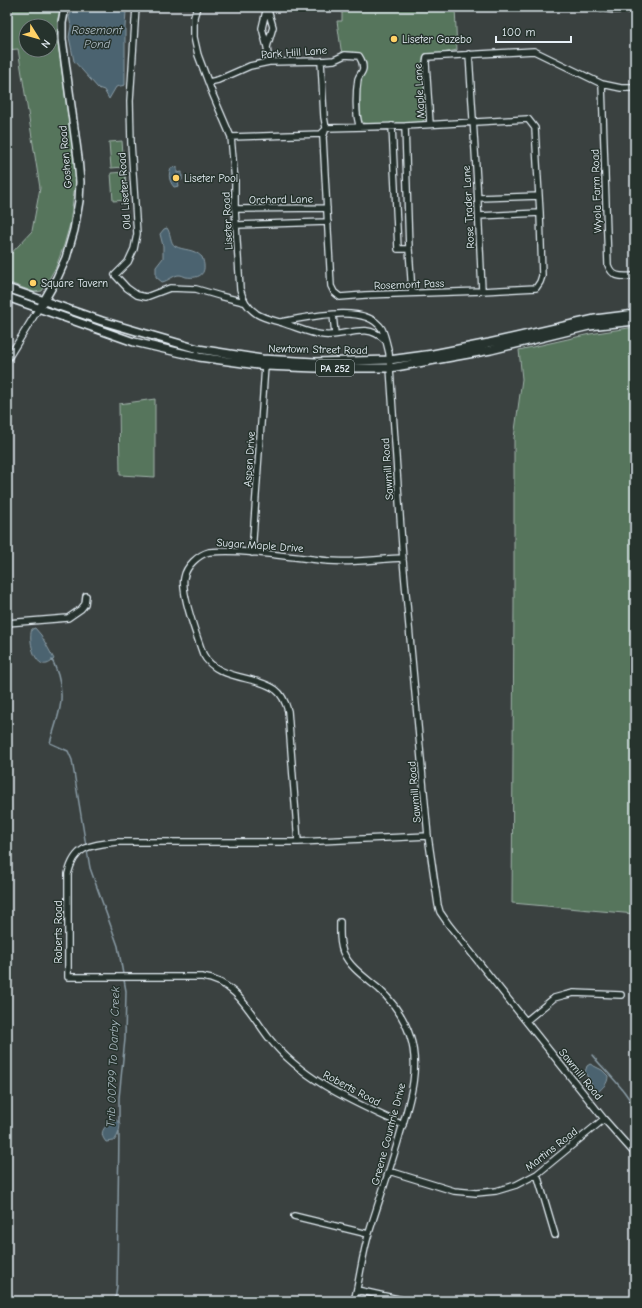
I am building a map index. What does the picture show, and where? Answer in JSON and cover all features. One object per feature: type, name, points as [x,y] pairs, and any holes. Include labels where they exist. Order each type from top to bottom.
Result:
[{"type":"main road","name":"Goshen Road","points":[[39,308],[57,278],[66,258],[74,230],[79,201],[80,182],[78,158],[62,39],[62,23],[65,7]]},
{"type":"main road","name":"Newtown Street Road","points":[[7,288],[43,302],[156,338],[198,349],[262,359],[314,362],[390,364],[595,319],[635,314]]},
{"type":"main road","name":"Newtown Street Road","points":[[7,297],[128,340],[155,347],[199,357],[265,366],[316,368],[390,364],[491,350],[589,326],[635,321]]},
{"type":"main road","points":[[155,347],[156,338]]},
{"type":"street","name":"Old Liseter Road","points":[[136,7],[130,100],[131,151],[137,234],[134,249],[128,262],[115,275],[127,288],[137,295],[146,297],[170,288],[196,289],[244,302]]},
{"type":"street","name":"Liseter Road","points":[[197,7],[194,17],[194,37],[198,55],[231,137],[235,181],[235,210],[240,289],[244,302]]},
{"type":"street","points":[[267,7],[273,27],[267,47]]},
{"type":"street","points":[[267,7],[262,28],[269,62]]},
{"type":"street","points":[[590,7],[615,10],[635,9]]},
{"type":"street","points":[[469,54],[534,52],[602,84],[621,88],[635,88]]},
{"type":"street","name":"Maple Lane","points":[[430,124],[426,63],[427,56],[469,54]]},
{"type":"street","name":"Rose Trader Lane","points":[[469,54],[475,136],[482,291]]},
{"type":"street","name":"Park Hill Lane","points":[[209,82],[218,80],[250,66],[269,62],[321,61],[334,60],[345,55],[359,56],[362,60],[363,68],[358,78],[357,94],[358,122],[360,127]]},
{"type":"street","name":"Rosemont Pass","points":[[321,61],[324,118],[326,128],[323,137],[331,286],[334,292],[340,297],[536,288],[542,276],[535,128],[528,119],[473,123]]},
{"type":"street","name":"Wyola Farm Road","points":[[602,84],[608,265],[613,274],[620,276],[635,276]]},
{"type":"street","points":[[231,137],[321,134],[326,128],[473,123]]},
{"type":"street","points":[[392,126],[398,249],[409,249]]},
{"type":"street","points":[[405,126],[407,208],[412,293]]},
{"type":"street","points":[[478,198],[539,196]]},
{"type":"street","name":"Orchard Lane","points":[[235,210],[327,208]]},
{"type":"street","points":[[397,209],[407,208]]},
{"type":"street","points":[[479,216],[540,213]]},
{"type":"street","points":[[237,225],[328,222]]},
{"type":"street","points":[[244,302],[257,314],[272,321],[324,335],[363,330],[380,336],[386,340]]},
{"type":"street","name":"Goshen Road","points":[[7,360],[39,308]]},
{"type":"street","points":[[280,322],[333,315],[357,314],[368,318],[382,328],[386,340],[390,364]]},
{"type":"street","points":[[333,315],[335,334]]},
{"type":"street","name":"Sawmill Road","points":[[390,364],[403,558],[428,836],[436,899],[440,912],[604,1119],[635,1154]]},
{"type":"street","name":"Aspen Drive","points":[[252,553],[265,366]]},
{"type":"street","name":"Sugar Maple Drive","points":[[298,842],[288,711],[286,703],[276,690],[268,685],[217,669],[206,661],[184,592],[184,578],[193,562],[202,554],[215,552],[252,553],[331,561],[403,558]]},
{"type":"street","points":[[7,623],[68,618],[81,609],[85,604],[86,596]]},
{"type":"street","name":"Roberts Road","points":[[403,1125],[351,1101],[315,1080],[295,1064],[273,1041],[240,997],[228,987],[217,981],[202,977],[68,977],[68,874],[71,864],[78,854],[92,845],[118,842],[298,842],[428,836]]},
{"type":"street","name":"Greene Countrie Drive","points":[[340,922],[340,942],[346,958],[353,967],[380,990],[402,1016],[411,1038],[414,1052],[412,1094],[390,1171],[368,1234],[354,1301]]},
{"type":"street","points":[[526,1021],[554,998],[574,993],[621,995]]},
{"type":"street","name":"Martins Road","points":[[390,1171],[454,1191],[476,1193],[505,1189],[537,1174],[604,1119]]},
{"type":"street","points":[[537,1174],[555,1235]]},
{"type":"street","points":[[294,1216],[368,1234]]},
{"type":"street","points":[[357,1290],[407,1301]]},
{"type":"green space","points":[[7,7],[61,7],[58,18],[18,18],[18,49],[7,50]]},
{"type":"green space","points":[[342,7],[455,7],[457,50],[434,55],[425,54],[424,79],[427,118],[421,122],[363,123],[361,119],[359,86],[366,65],[365,60],[360,55],[352,52],[342,52],[337,21],[342,21]]},
{"type":"green space","points":[[58,43],[78,173],[70,224],[56,267],[42,291],[34,292],[7,282],[7,258],[32,231],[40,188],[19,58],[58,58]]},
{"type":"green space","points":[[122,141],[124,167],[111,168],[109,142]]},
{"type":"green space","points":[[125,172],[127,200],[113,201],[111,173]]},
{"type":"green space","points":[[635,327],[635,914],[512,903],[514,438],[522,379],[519,350],[590,334]]},
{"type":"green space","points":[[155,399],[155,477],[120,475],[119,404]]},
{"type":"water","name":"Rosemont Pond","points":[[74,7],[128,7],[126,11],[125,27],[125,85],[116,87],[109,99],[104,90],[98,88],[74,61],[69,37],[71,26],[69,17]]},
{"type":"water","name":"Liseter Pool","points":[[177,167],[177,173],[182,172],[182,180],[178,181],[179,186],[174,187],[169,176],[171,168]]},
{"type":"water","points":[[167,228],[173,245],[178,248],[195,252],[202,257],[204,271],[202,274],[196,277],[177,275],[162,282],[156,277],[156,267],[163,258],[163,246],[160,234]]},
{"type":"water","points":[[35,628],[41,635],[54,659],[48,664],[43,664],[38,661],[32,648],[31,634],[32,629]]},
{"type":"water","points":[[590,1064],[602,1070],[608,1076],[606,1083],[598,1092],[595,1091],[585,1072],[587,1066]]},
{"type":"water","points":[[115,1119],[120,1123],[118,1135],[114,1141],[106,1142],[102,1135],[104,1129]]},
{"type":"waterway","name":"Trib 00799 To Darby Creek","points":[[52,660],[58,675],[61,702],[58,718],[50,743],[68,751],[72,760],[86,846]]},
{"type":"waterway","name":"Trib 00799 To Darby Creek","points":[[87,850],[90,868],[118,946],[126,991],[125,1039],[119,1098],[119,1122]]},
{"type":"waterway","points":[[592,1055],[629,1099],[635,1113]]},
{"type":"waterway","name":"Trib 00799 To Darby Creek","points":[[115,1301],[117,1286],[119,1132]]},
{"type":"place","name":"Liseter Gazebo","points":[[394,39]]},
{"type":"place","name":"Liseter Pool","points":[[176,178]]},
{"type":"place","name":"Square Tavern","points":[[33,283]]}]
